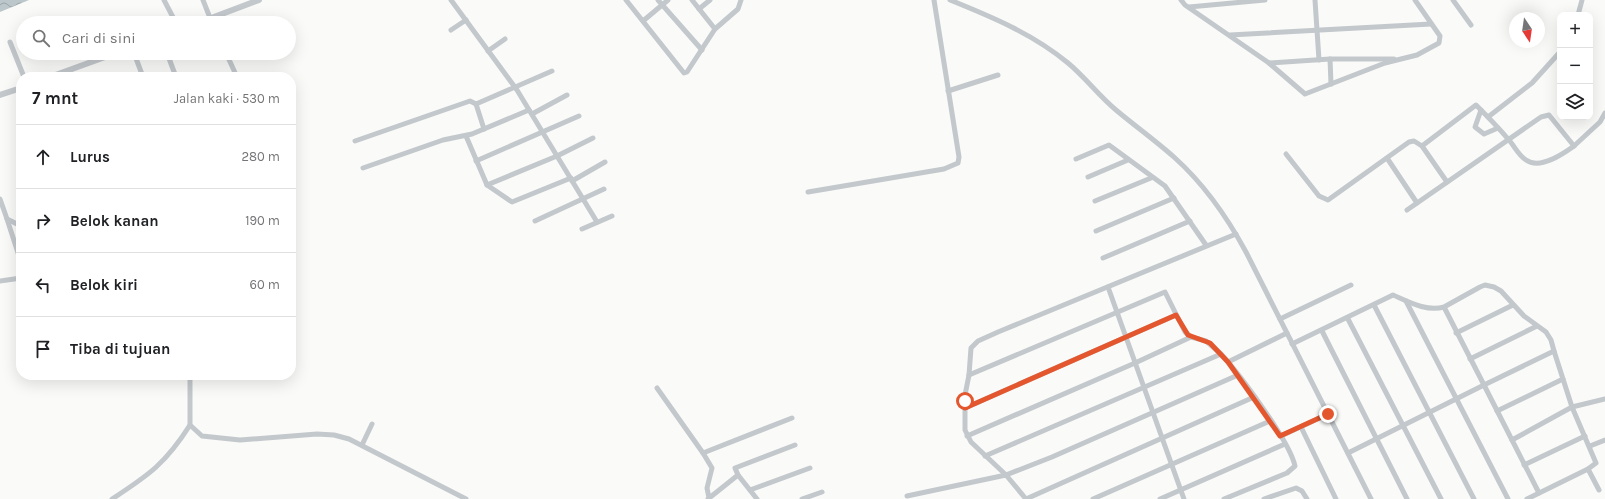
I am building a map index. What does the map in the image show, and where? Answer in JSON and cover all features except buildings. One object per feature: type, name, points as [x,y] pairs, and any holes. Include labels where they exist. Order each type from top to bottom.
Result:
[{"type":"street","points":[[164,0],[172,16]]},
{"type":"street","points":[[203,0],[209,16]]},
{"type":"street","points":[[222,16],[259,0]]},
{"type":"street","points":[[451,0],[515,88],[597,222]]},
{"type":"street","points":[[626,0],[684,73],[687,72],[715,29],[736,12],[740,6],[741,0]]},
{"type":"street","points":[[658,0],[702,50]]},
{"type":"street","points":[[643,21],[668,0]]},
{"type":"street","points":[[692,0],[715,29]]},
{"type":"street","points":[[699,9],[710,0]]},
{"type":"street","points":[[808,192],[944,169],[956,165],[959,157],[934,0]]},
{"type":"street","points":[[950,0],[1021,31],[1062,58],[1113,108],[1186,169],[1210,195],[1236,234],[1371,499]]},
{"type":"street","points":[[1181,0],[1269,63],[1304,94],[1399,59],[1417,55],[1441,42],[1440,36],[1415,0]]},
{"type":"street","points":[[1189,7],[1265,0]]},
{"type":"street","points":[[1315,0],[1319,60]]},
{"type":"street","points":[[1453,0],[1471,25]]},
{"type":"street","points":[[1579,12],[1582,0]]},
{"type":"street","points":[[452,30],[466,20]]},
{"type":"street","points":[[1230,35],[1431,24]]},
{"type":"street","points":[[488,50],[505,39]]},
{"type":"street","points":[[10,42],[16,57]]},
{"type":"street","points":[[1488,117],[1532,83],[1557,55]]},
{"type":"street","points":[[1269,63],[1330,59],[1399,59]]},
{"type":"street","points":[[1330,59],[1331,84]]},
{"type":"street","points":[[17,60],[22,72]]},
{"type":"street","points":[[64,72],[97,60]]},
{"type":"street","points":[[137,60],[141,72]]},
{"type":"street","points":[[170,60],[174,72]]},
{"type":"street","points":[[229,60],[235,72]]},
{"type":"street","points":[[476,104],[552,71]]},
{"type":"street","points":[[948,91],[998,75]]},
{"type":"street","points":[[0,95],[16,90]]},
{"type":"street","points":[[363,168],[443,140],[466,136],[530,112],[567,95]]},
{"type":"street","points":[[355,142],[470,101],[476,104],[484,129]]},
{"type":"street","points":[[1422,146],[1476,105],[1509,139],[1526,160],[1536,163],[1556,158],[1574,146],[1600,122],[1605,113]]},
{"type":"street","points":[[1481,110],[1475,127],[1484,134],[1498,128]]},
{"type":"street","points":[[1407,210],[1529,124],[1545,115],[1554,120],[1574,146]]},
{"type":"street","points":[[476,161],[579,116]]},
{"type":"street","points":[[466,136],[487,185],[514,203],[571,180],[605,162]]},
{"type":"street","points":[[487,185],[557,156],[593,138]]},
{"type":"street","points":[[1286,154],[1319,196],[1325,200],[1332,198],[1411,141],[1422,146],[1447,182]]},
{"type":"street","points":[[1076,160],[1109,145],[1151,178],[1165,186],[1190,220],[1206,246]]},
{"type":"street","points":[[1387,158],[1417,203]]},
{"type":"street","points":[[1088,177],[1128,160]]},
{"type":"street","points":[[1094,201],[1151,178]]},
{"type":"street","points":[[535,221],[604,189]]},
{"type":"street","points":[[1096,232],[1174,198]]},
{"type":"street","points":[[0,199],[16,247]]},
{"type":"street","points":[[582,229],[612,216]]},
{"type":"street","points":[[7,219],[16,224]]},
{"type":"street","points":[[1103,258],[1190,220]]},
{"type":"street","points":[[1236,234],[974,343],[970,348],[969,375],[965,395],[965,430],[967,436],[1026,499],[1254,397]]},
{"type":"street","points":[[0,281],[16,279]]},
{"type":"street","points":[[1280,319],[1351,284]]},
{"type":"street","points":[[1292,344],[1348,319],[1393,296],[1427,308],[1444,307],[1485,286],[1498,289],[1524,316],[1549,336],[1572,408],[1590,446],[1596,463],[1588,469],[1527,499]]},
{"type":"street","points":[[1108,287],[1184,499]]},
{"type":"street","points":[[969,375],[1117,314],[1165,292],[1185,332],[1191,337],[1206,340],[1221,354],[1238,375],[1280,436],[1295,464],[1293,470],[1224,499]]},
{"type":"street","points":[[1406,301],[1508,499]]},
{"type":"street","points":[[1374,305],[1474,499]]},
{"type":"street","points":[[1456,333],[1513,305]]},
{"type":"street","points":[[1444,307],[1539,493]]},
{"type":"street","points":[[965,408],[1176,315]]},
{"type":"street","points":[[1348,319],[1441,499]]},
{"type":"street","points":[[1470,359],[1537,326]]},
{"type":"street","points":[[1322,331],[1407,499]]},
{"type":"street","points":[[1228,362],[1287,333]]},
{"type":"street","points":[[967,436],[1191,337]]},
{"type":"street","points":[[1348,453],[1554,351]]},
{"type":"street","points":[[985,456],[1221,354]]},
{"type":"street","points":[[907,496],[1006,476],[1154,413],[1238,375]]},
{"type":"street","points":[[1497,411],[1562,379]]},
{"type":"street","points":[[112,499],[152,473],[176,448],[190,425],[190,380]]},
{"type":"street","points":[[657,388],[712,468],[707,488],[709,499],[738,475]]},
{"type":"street","points":[[1512,440],[1572,408],[1605,399]]},
{"type":"street","points":[[1280,436],[1328,414]]},
{"type":"street","points":[[703,453],[792,418]]},
{"type":"street","points":[[1093,499],[1270,421]]},
{"type":"street","points":[[362,445],[372,424]]},
{"type":"street","points":[[190,425],[202,436],[240,440],[334,434],[362,445],[466,499]]},
{"type":"street","points":[[1301,427],[1336,499]]},
{"type":"street","points":[[1524,465],[1585,436]]},
{"type":"street","points":[[1590,446],[1605,440]]},
{"type":"street","points":[[1160,499],[1285,444]]},
{"type":"street","points":[[757,499],[738,475],[735,470],[737,467],[795,445]]},
{"type":"street","points":[[750,490],[810,468]]},
{"type":"street","points":[[1588,469],[1599,490]]},
{"type":"street","points":[[1264,499],[1296,488],[1302,491],[1306,499]]},
{"type":"street","points":[[802,499],[822,492]]},
{"type":"street","points":[[1240,492],[1242,499]]},
{"type":"water","points":[[0,0],[29,0],[0,12]]},
{"type":"route","points":[[965,401],[965,408],[1176,315],[1188,335],[1206,340],[1228,362],[1280,436],[1328,414]]}]
